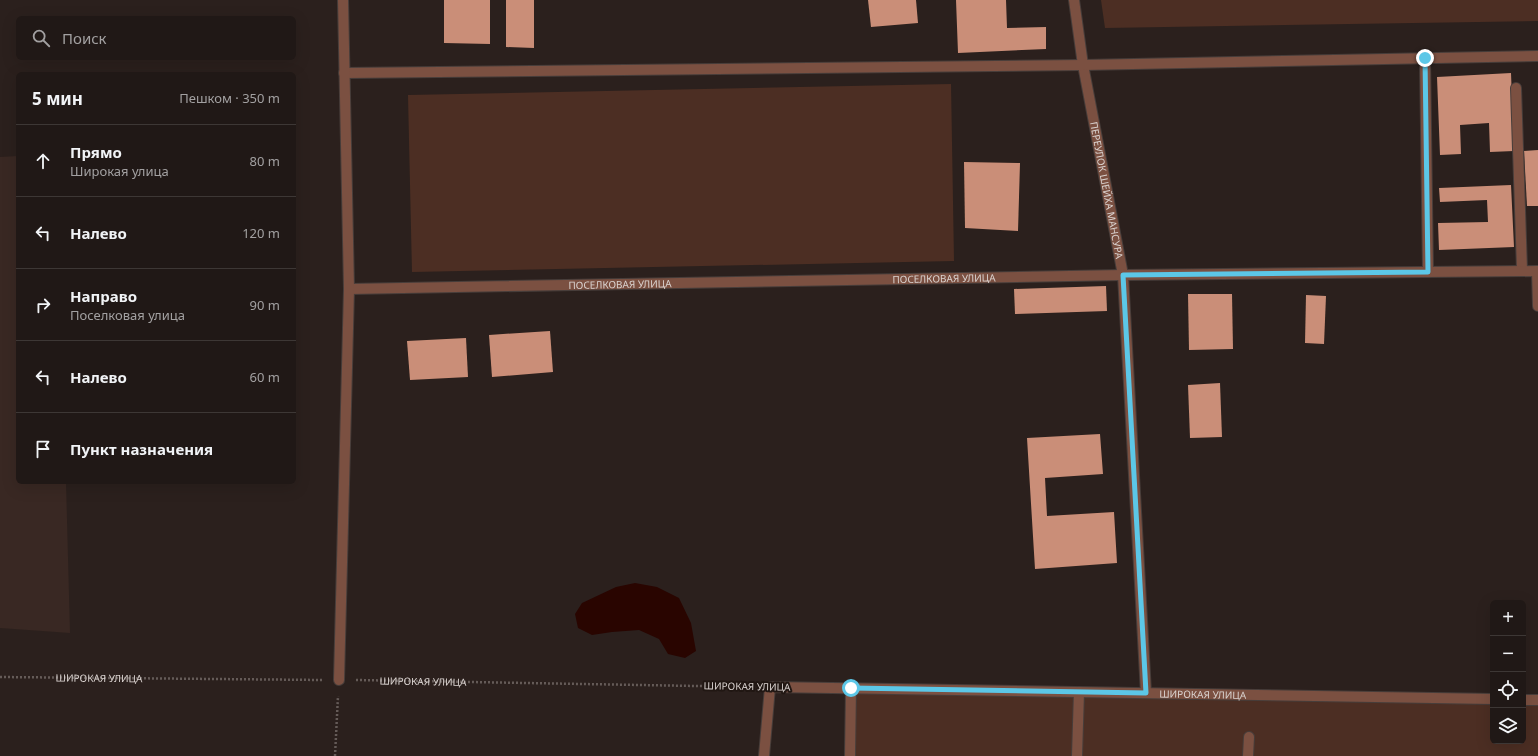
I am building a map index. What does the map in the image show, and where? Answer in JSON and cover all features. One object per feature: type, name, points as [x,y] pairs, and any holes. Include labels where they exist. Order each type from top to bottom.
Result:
[{"type":"street","points":[[339,680],[349,289],[342,0]]},
{"type":"street","name":"ПЕРЕУЛОК ШЕЙХА МАНСУРА","points":[[1074,0],[1083,65],[1123,275],[1146,693]]},
{"type":"street","points":[[344,73],[1083,65],[1538,56]]},
{"type":"street","points":[[1425,58],[1428,272]]},
{"type":"street","points":[[1516,88],[1522,270]]},
{"type":"street","points":[[1538,270],[1538,306]]},
{"type":"street","name":"ПОСЕЛКОВАЯ УЛИЦА","points":[[349,289],[1123,275],[1538,270]]},
{"type":"street","points":[[764,756],[770,687]]},
{"type":"street","name":"ШИРОКАЯ УЛИЦА","points":[[770,687],[1490,699]]},
{"type":"street","points":[[850,756],[851,688]]},
{"type":"street","points":[[1078,692],[1078,756]]},
{"type":"street","points":[[1526,700],[1538,700]]},
{"type":"street","points":[[1248,756],[1249,737]]},
{"type":"path","name":"ШИРОКАЯ УЛИЦА","points":[[0,677],[339,680],[770,687]]},
{"type":"path","points":[[335,756],[339,680]]},
{"type":"shaded area","points":[[1101,0],[1538,0],[1538,21],[1105,28]]},
{"type":"shaded area","points":[[951,84],[954,261],[412,272],[408,95]]},
{"type":"shaded area","points":[[16,156],[16,484],[66,484],[70,633],[0,628],[0,157]]},
{"type":"shaded area","points":[[635,583],[657,587],[679,598],[691,623],[696,651],[685,658],[668,654],[659,639],[639,630],[592,635],[578,628],[575,614],[582,603],[616,587]]},
{"type":"shaded area","points":[[851,688],[1490,699],[1490,744],[1526,744],[1526,700],[1538,700],[1538,756],[850,756]]},
{"type":"building","points":[[444,0],[490,0],[490,44],[444,43]]},
{"type":"building","points":[[506,0],[534,0],[534,48],[506,47]]},
{"type":"building","points":[[868,0],[916,0],[918,23],[871,27]]},
{"type":"building","points":[[956,0],[1006,0],[1007,28],[1046,27],[1046,49],[958,53]]},
{"type":"building","points":[[1511,73],[1514,151],[1490,152],[1489,123],[1460,125],[1461,154],[1440,155],[1437,77]]},
{"type":"building","points":[[1538,150],[1538,206],[1527,206],[1524,151]]},
{"type":"building","points":[[964,162],[1020,163],[1018,231],[965,228]]},
{"type":"building","points":[[1511,185],[1514,247],[1439,250],[1438,223],[1488,222],[1487,200],[1440,202],[1439,188]]},
{"type":"building","points":[[1106,286],[1107,311],[1015,314],[1014,289]]},
{"type":"building","points":[[1188,294],[1232,294],[1233,349],[1189,350]]},
{"type":"building","points":[[1306,295],[1326,296],[1324,344],[1305,343]]},
{"type":"building","points":[[550,331],[553,372],[492,377],[489,335]]},
{"type":"building","points":[[466,338],[468,377],[410,380],[407,341]]},
{"type":"building","points":[[1220,383],[1222,437],[1190,438],[1188,385]]},
{"type":"building","points":[[1100,434],[1103,474],[1045,478],[1047,516],[1114,512],[1117,563],[1035,569],[1027,438]]},
{"type":"route","points":[[851,688],[1146,693],[1123,275],[1428,272],[1425,58]]}]
